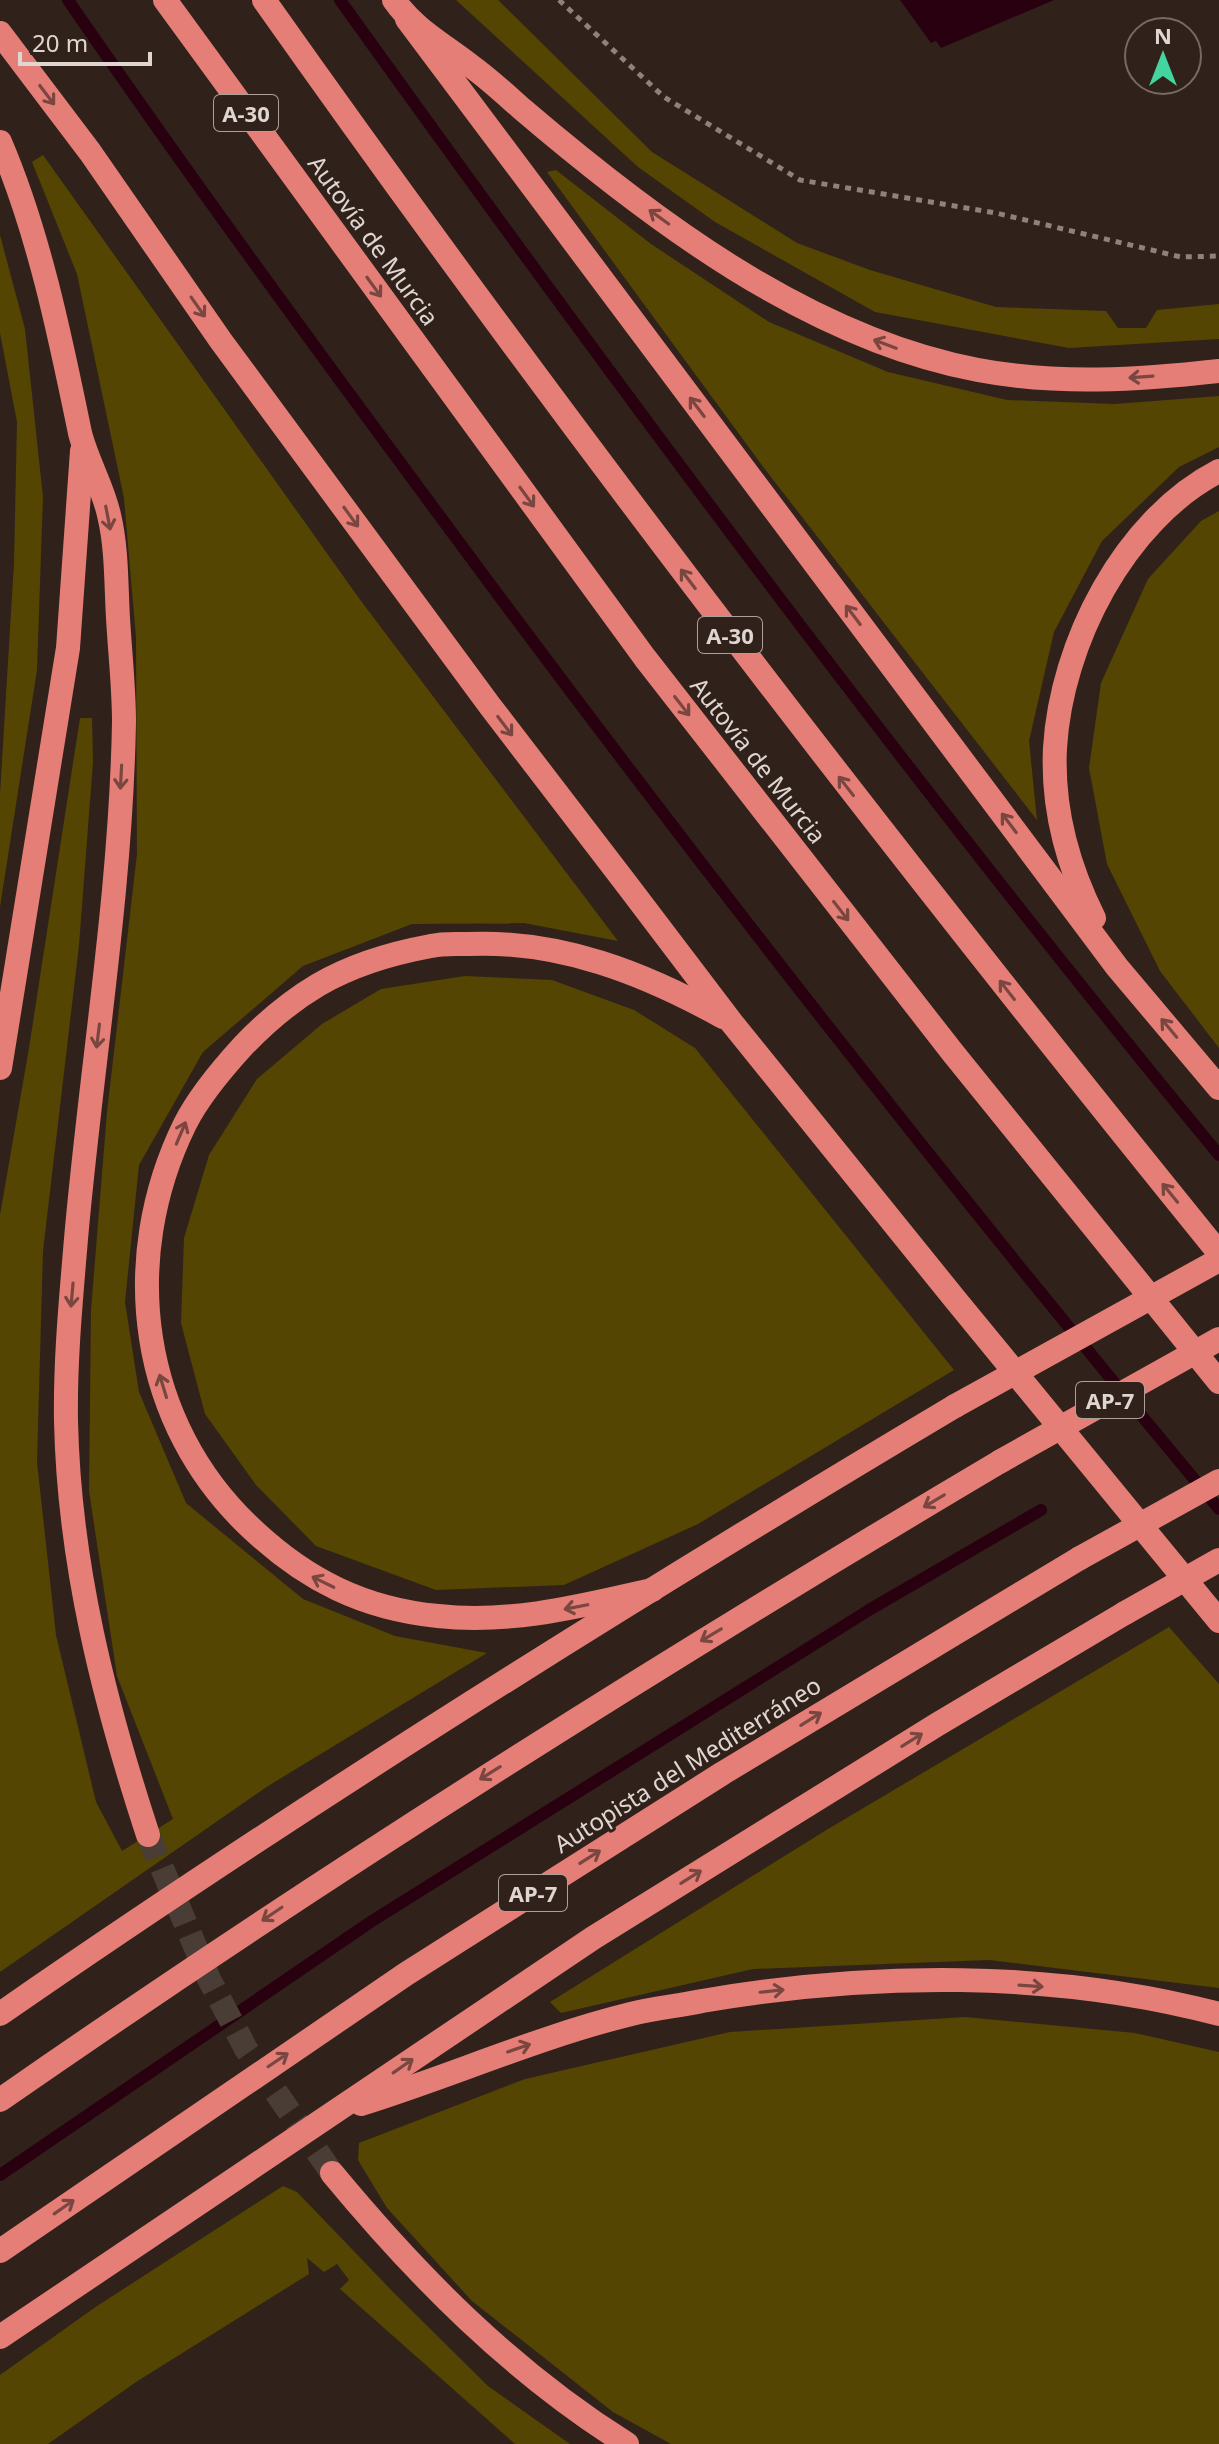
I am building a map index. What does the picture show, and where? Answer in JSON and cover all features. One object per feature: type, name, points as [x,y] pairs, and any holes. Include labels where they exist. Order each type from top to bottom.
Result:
[{"type":"highway","name":"Autovía de Murcia","points":[[165,0],[645,658],[953,1053],[1219,1382]]},
{"type":"highway","name":"Autovía de Murcia","points":[[264,0],[419,216],[720,622],[938,903],[1219,1253]]},
{"type":"highway","points":[[400,10],[588,165],[675,229],[772,290],[843,328],[910,353],[979,370],[1050,379],[1127,378],[1219,371]]},
{"type":"highway","points":[[400,10],[1117,967],[1219,1088]]},
{"type":"highway","points":[[0,33],[90,152],[221,341],[490,706],[732,1023],[1219,1621]]},
{"type":"highway","points":[[0,142],[15,176],[58,331],[83,445],[109,514],[124,719],[116,869],[82,1168],[70,1309],[66,1420],[74,1532],[92,1638],[118,1744],[148,1835]]},
{"type":"highway","points":[[0,1068],[68,648],[83,445]]},
{"type":"highway","points":[[1117,967],[1076,883],[1060,820],[1055,749],[1062,700],[1079,642],[1101,594],[1132,546],[1169,506],[1219,471]]},
{"type":"highway","points":[[652,1590],[576,1608],[507,1618],[437,1616],[377,1605],[317,1580],[273,1548],[229,1508],[198,1465],[169,1406],[153,1354],[145,1282],[150,1226],[163,1176],[186,1121],[222,1069],[265,1023],[319,984],[372,961],[434,945],[497,943],[561,951],[610,964],[672,989],[732,1023]]},
{"type":"highway","points":[[0,2014],[300,1812],[652,1590],[955,1406],[1219,1260]]},
{"type":"highway","name":"AP-7","points":[[0,2100],[325,1879],[488,1774],[1001,1461],[1219,1339]]},
{"type":"highway","name":"Autopista del Mediterráneo","points":[[0,2251],[431,1958],[723,1773],[1080,1558],[1219,1481]]},
{"type":"highway","points":[[0,2337],[593,1938],[938,1724],[1219,1560]]},
{"type":"highway","points":[[339,2110],[519,2048],[632,2014],[749,1993],[863,1981],[976,1981],[1095,1991],[1219,2014]]},
{"type":"highway","points":[[332,2173],[448,2304],[528,2372],[627,2444]]},
{"type":"path","points":[[559,0],[664,97],[800,180],[996,213],[1181,257],[1219,256]]},
{"type":"shaded area","points":[[456,0],[498,0],[652,152],[797,243],[870,270],[996,307],[1106,311],[1118,328],[1146,328],[1157,310],[1219,304],[1219,339],[1069,348],[875,312],[715,222],[638,167]]},
{"type":"shaded area","points":[[900,0],[1054,0],[941,48],[936,41],[931,43]]},
{"type":"shaded area","points":[[43,155],[361,601],[618,941],[524,923],[412,924],[303,966],[203,1052],[139,1165],[125,1302],[139,1392],[186,1503],[303,1599],[395,1636],[487,1653],[268,1786],[0,1972],[0,1215],[80,718],[92,718],[93,762],[79,945],[43,1251],[37,1462],[56,1635],[96,1802],[122,1851],[173,1819],[117,1676],[89,1491],[91,1310],[107,1112],[137,854],[136,638],[124,498],[77,274],[32,162]]},
{"type":"shaded area","points":[[556,170],[651,244],[769,322],[888,372],[1007,400],[1115,404],[1219,396],[1219,447],[1179,467],[1102,541],[1054,632],[1029,741],[1037,820],[764,468],[547,172]]},
{"type":"shaded area","points":[[0,235],[25,329],[43,497],[37,670],[0,907],[0,794],[14,563],[17,422],[0,333]]},
{"type":"shaded area","points":[[1219,511],[1219,1048],[1160,971],[1107,864],[1089,768],[1101,683],[1148,579],[1201,521]]},
{"type":"shaded area","points":[[465,976],[552,980],[634,1010],[695,1048],[954,1370],[698,1524],[564,1585],[436,1590],[316,1546],[256,1485],[205,1414],[181,1323],[184,1238],[209,1155],[257,1079],[322,1024],[381,989]]},
{"type":"shaded area","points":[[1169,1627],[1219,1684],[1219,1988],[989,1960],[753,1969],[561,2013],[550,2002],[828,1829]]},
{"type":"shaded area","points":[[965,2017],[1135,2033],[1219,2052],[1219,2444],[671,2444],[613,2412],[472,2301],[387,2208],[358,2160],[359,2143],[525,2079],[730,2032]]},
{"type":"shaded area","points":[[283,2186],[297,2192],[488,2386],[570,2444],[515,2444],[340,2289],[349,2280],[337,2264],[324,2272],[307,2258],[309,2274],[136,2382],[48,2444],[0,2444],[0,2375],[97,2306]]},
{"type":"waterway","points":[[68,0],[296,321],[626,765],[918,1140],[1219,1509]]},
{"type":"waterway","points":[[340,0],[553,294],[770,585],[991,872],[1219,1155]]},
{"type":"waterway","points":[[0,2175],[372,1921],[869,1610],[1041,1510]]},
{"type":"tunnel","points":[[148,1835],[209,1979],[246,2049],[332,2173]]}]
